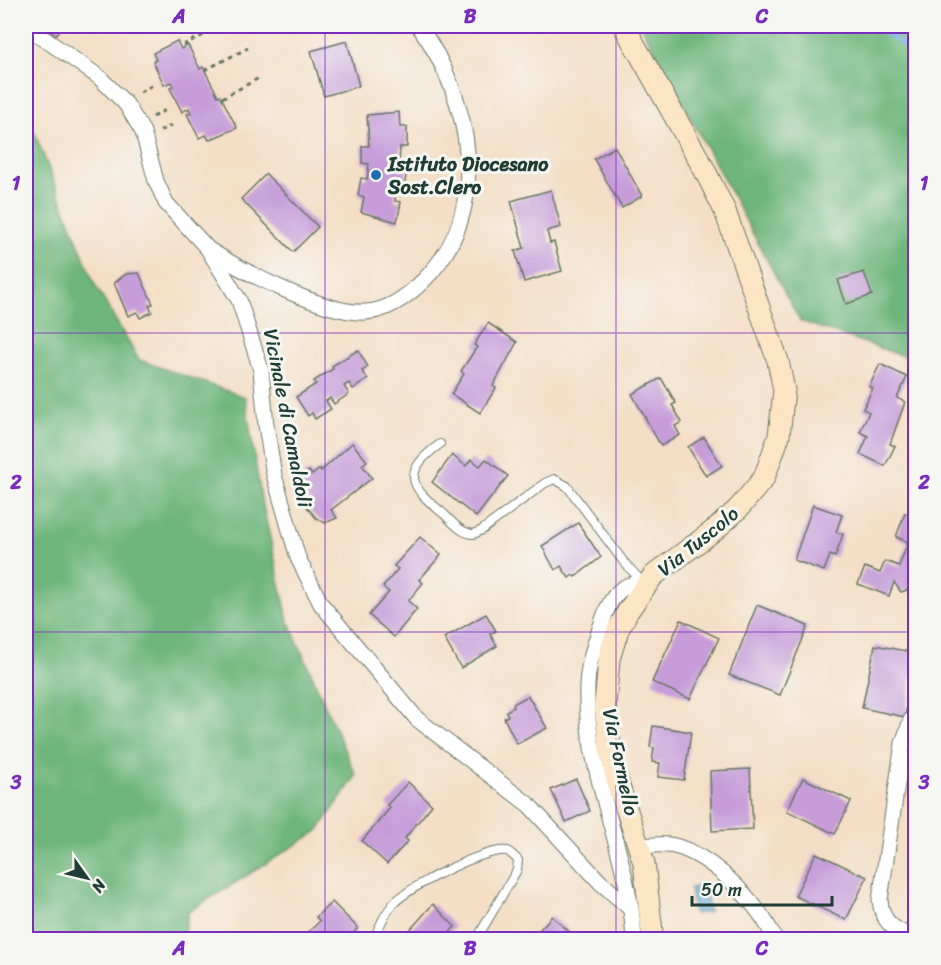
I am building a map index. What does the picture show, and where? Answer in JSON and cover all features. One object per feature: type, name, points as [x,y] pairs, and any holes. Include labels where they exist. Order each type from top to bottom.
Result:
[{"type":"street","name":"Vicinale di Camaldoli","points":[[26,26],[99,77],[126,104],[143,132],[162,197],[171,210],[208,249],[239,300],[255,347],[262,379],[274,475],[298,558],[321,604],[417,719],[529,805],[600,882],[631,909]]},
{"type":"street","points":[[208,249],[253,274],[316,301],[338,309],[361,313],[380,310],[397,301],[436,268],[453,243],[462,222],[466,152],[462,117],[455,93],[440,60],[419,26]]},
{"type":"street","name":"Via Tuscolo","points":[[624,26],[702,165],[725,211],[778,361],[784,390],[782,422],[776,450],[756,489],[717,528],[668,563],[645,585],[628,611],[614,640],[609,659],[605,706],[615,772],[640,846],[648,890],[653,939]]},
{"type":"street","name":"Via Formello","points":[[634,939],[631,909],[591,739],[587,687],[594,648],[611,600],[623,588],[631,584],[645,585]]},
{"type":"street","points":[[911,720],[903,743],[880,900],[884,919],[890,926],[915,939]]},
{"type":"street","points":[[640,846],[673,845],[697,855],[750,900],[764,917],[775,939]]},
{"type":"lane","points":[[440,444],[419,459],[415,468],[416,486],[420,495],[462,530],[474,534],[482,530],[544,483],[554,479],[567,486],[622,561],[645,585]]},
{"type":"lane","points":[[374,939],[387,911],[416,886],[493,852],[508,851],[518,860],[517,870],[476,939]]},
{"type":"path","points":[[186,46],[185,44],[223,26]]},
{"type":"path","points":[[205,70],[248,48]]},
{"type":"path","points":[[222,98],[261,77]]},
{"type":"path","points":[[140,92],[154,84]]},
{"type":"path","points":[[153,117],[167,109]]},
{"type":"path","points":[[160,132],[172,125]]},
{"type":"green space","points":[[641,26],[915,26],[915,360],[800,321]]},
{"type":"green space","points":[[26,111],[95,285],[139,360],[245,397],[261,497],[288,620],[356,776],[318,831],[188,912],[183,939],[26,939]]},
{"type":"water","points":[[705,886],[709,912],[694,914],[690,888]]},
{"type":"building","points":[[43,26],[63,26],[56,35]]},
{"type":"building","points":[[177,41],[181,49],[188,45],[200,69],[203,67],[218,96],[220,95],[237,128],[209,140],[206,135],[199,138],[187,114],[191,113],[189,108],[182,112],[170,88],[173,86],[171,82],[164,85],[153,61],[156,60],[153,53]]},
{"type":"building","points":[[347,41],[359,86],[324,96],[311,51]]},
{"type":"building","points":[[399,112],[400,127],[407,127],[407,147],[400,147],[399,165],[407,165],[405,184],[397,183],[395,201],[401,202],[397,222],[361,212],[364,197],[358,195],[361,178],[367,179],[369,164],[362,163],[362,146],[369,146],[367,115]]},
{"type":"building","points":[[615,147],[642,196],[622,208],[594,159]]},
{"type":"building","points":[[266,174],[318,227],[293,252],[241,199]]},
{"type":"building","points":[[551,190],[561,227],[547,231],[550,243],[554,242],[562,271],[524,282],[515,251],[524,248],[511,201]]},
{"type":"building","points":[[864,272],[872,295],[846,304],[838,280]]},
{"type":"building","points":[[139,273],[153,304],[149,305],[152,312],[140,318],[137,312],[128,316],[114,283],[126,274]]},
{"type":"building","points":[[488,323],[517,342],[493,386],[496,388],[480,413],[451,394],[464,374],[461,371],[477,347],[474,345]]},
{"type":"building","points":[[358,350],[368,367],[362,371],[368,379],[353,389],[349,383],[344,386],[349,394],[334,404],[330,398],[326,401],[331,409],[315,419],[312,413],[308,416],[296,397],[316,384],[314,381],[333,369],[332,366]]},
{"type":"building","points":[[880,364],[907,377],[897,398],[905,402],[890,444],[895,446],[885,466],[860,454],[868,436],[860,432],[869,412],[863,409],[873,388],[869,387]]},
{"type":"building","points":[[661,378],[676,403],[672,405],[682,422],[675,426],[680,435],[661,446],[632,394]]},
{"type":"building","points":[[704,437],[722,466],[706,476],[688,447]]},
{"type":"building","points":[[352,443],[367,461],[362,465],[372,478],[331,510],[337,518],[325,523],[316,518],[307,507],[312,503],[295,482],[309,471],[312,475],[320,469],[321,471]]},
{"type":"building","points":[[452,455],[466,466],[471,459],[480,466],[486,459],[508,476],[476,517],[432,482]]},
{"type":"building","points":[[813,505],[842,515],[836,532],[843,534],[835,557],[830,555],[824,571],[794,560]]},
{"type":"building","points":[[905,513],[916,518],[916,587],[901,592],[894,582],[889,596],[858,584],[865,567],[880,573],[885,561],[899,566],[908,542],[896,537]]},
{"type":"building","points":[[578,523],[601,557],[575,577],[573,575],[569,578],[561,566],[555,570],[542,546]]},
{"type":"building","points":[[420,537],[441,555],[419,580],[423,583],[408,601],[417,609],[394,637],[369,615],[389,592],[383,587],[398,569],[394,566]]},
{"type":"building","points":[[757,605],[808,626],[780,695],[729,675]]},
{"type":"building","points":[[486,614],[496,631],[490,634],[497,646],[461,668],[444,638]]},
{"type":"building","points":[[681,620],[719,638],[690,699],[652,682]]},
{"type":"building","points":[[875,645],[916,653],[905,717],[862,708]]},
{"type":"building","points":[[528,696],[547,728],[517,744],[504,718],[508,716],[506,711],[514,707],[513,704]]},
{"type":"building","points":[[653,726],[691,732],[684,780],[658,777],[660,763],[652,762],[654,748],[650,747]]},
{"type":"building","points":[[750,769],[753,829],[712,831],[710,771]]},
{"type":"building","points":[[803,778],[851,801],[835,834],[787,811]]},
{"type":"building","points":[[576,779],[590,811],[566,822],[551,790]]},
{"type":"building","points":[[408,782],[432,805],[405,838],[408,841],[387,864],[362,841],[390,808],[387,805]]},
{"type":"building","points":[[816,853],[867,877],[846,920],[795,896]]},
{"type":"building","points":[[332,902],[358,928],[347,940],[300,940],[320,921],[316,917]]},
{"type":"building","points":[[433,904],[455,927],[442,940],[401,940]]},
{"type":"building","points":[[552,916],[574,936],[571,940],[530,940]]},
{"type":"waterway","points":[[873,26],[916,53]]},
{"type":"place","name":"Istituto Diocesano Sost.Clero","points":[[376,175]]}]
